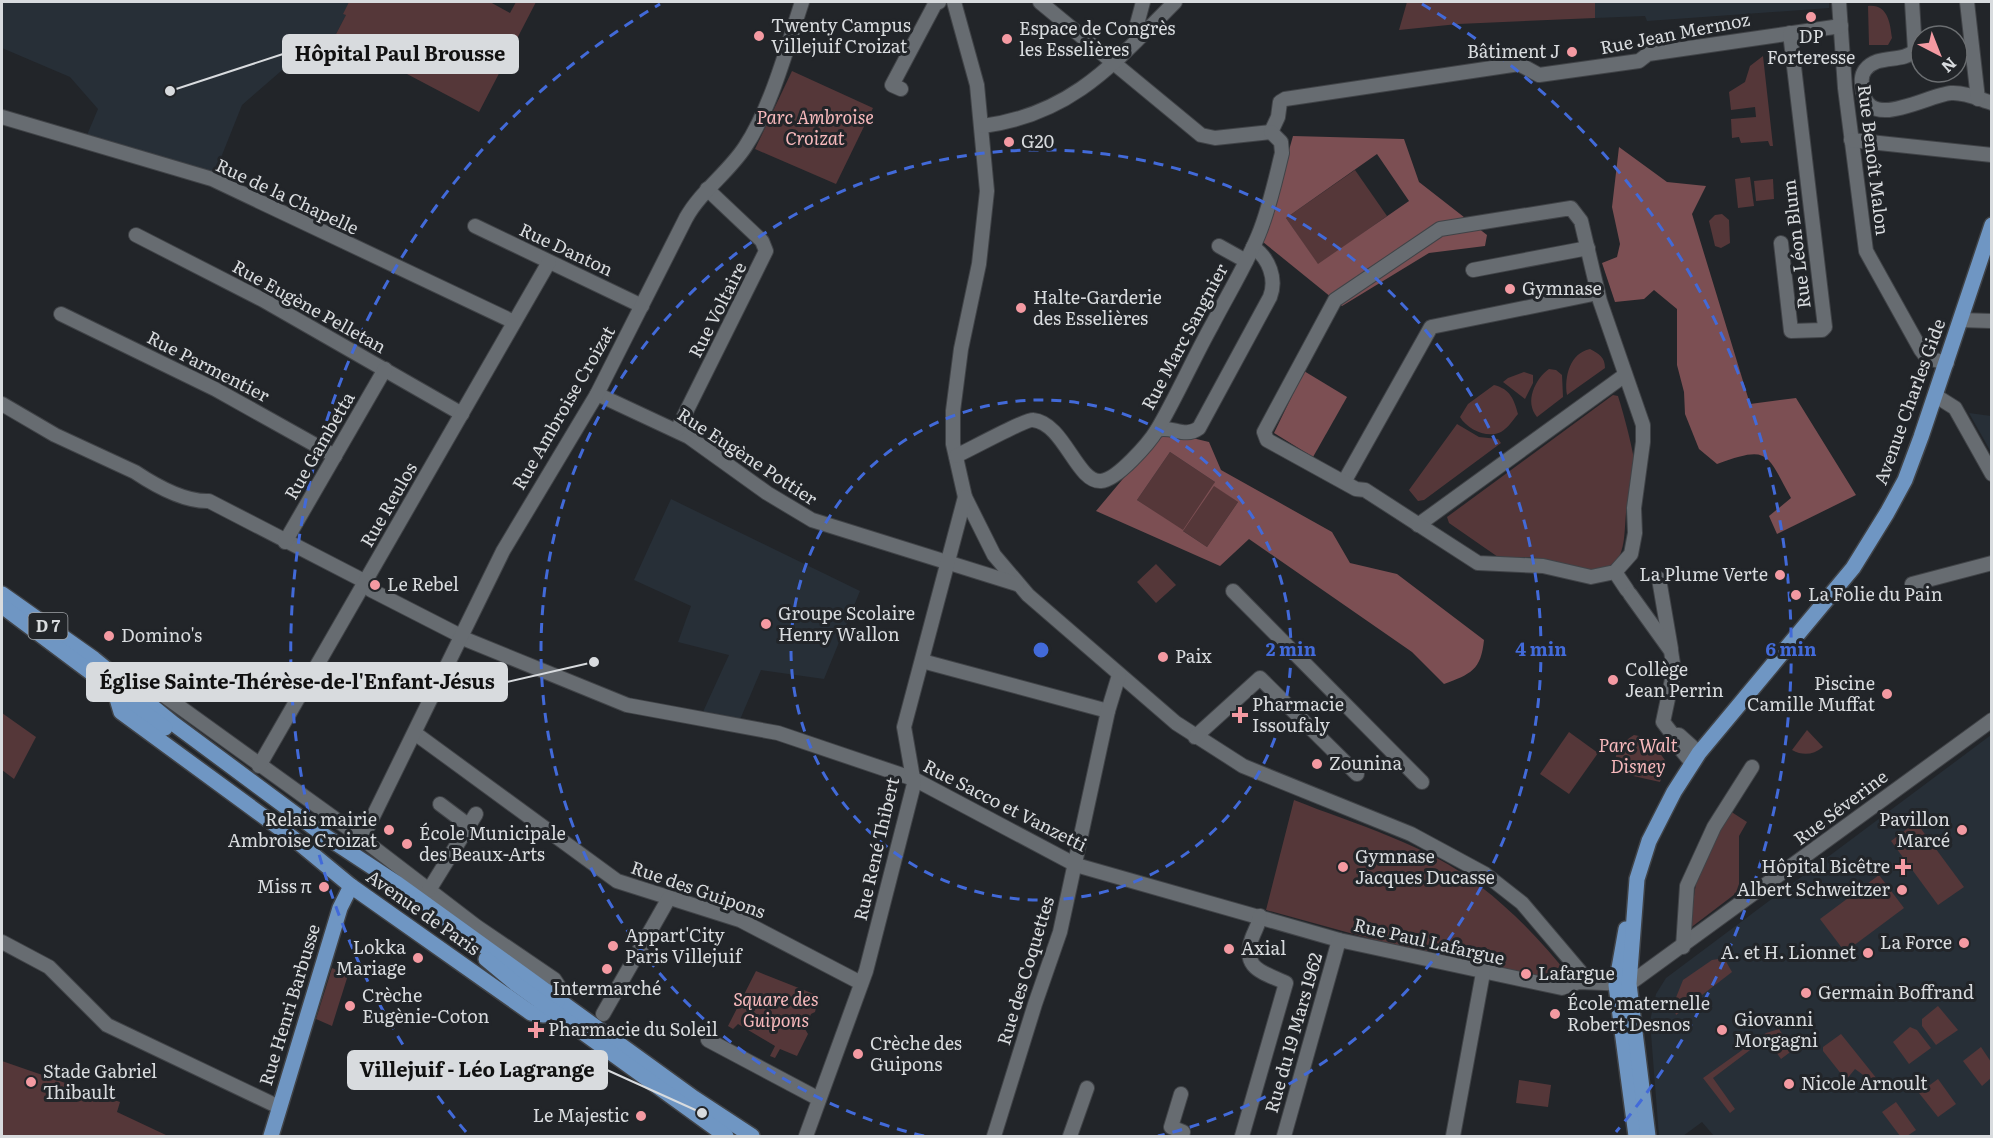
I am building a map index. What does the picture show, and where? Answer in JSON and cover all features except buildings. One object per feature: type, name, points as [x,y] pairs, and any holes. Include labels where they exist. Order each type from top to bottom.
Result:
[{"type":"main road","name":"Avenue Charles Gide","points":[[1623,984],[1626,929],[1634,910],[1637,879],[1649,842],[1696,758],[1865,552],[1905,480],[1936,396],[1992,225]]},
{"type":"main road","name":"Avenue de Paris","points":[[2,594],[337,855],[398,893],[555,1005],[752,1137]]},
{"type":"main road","name":"Avenue de Paris","points":[[2,606],[120,687]]},
{"type":"main road","name":"Avenue de Paris","points":[[120,687],[121,712],[293,838],[351,886],[531,1013],[539,1016],[555,1005]]},
{"type":"main road","name":"Rue Henri Barbusse","points":[[271,1137],[340,908],[351,886]]},
{"type":"main road","points":[[1623,984],[1636,1137]]},
{"type":"main road","points":[[1623,984],[1648,1137]]},
{"type":"main road","name":"Avenue de Paris","points":[[555,1005],[726,1137]]},
{"type":"street","name":"Rue Ambroise Croizat","points":[[362,838],[416,734],[458,635],[503,552],[597,394],[686,218],[706,189],[746,147],[784,61],[802,2]]},
{"type":"street","points":[[901,89],[892,85],[935,3],[939,2]]},
{"type":"street","points":[[954,2],[969,49],[983,126],[987,191],[984,227],[956,384],[952,430],[965,497],[985,540],[1017,584],[1119,675],[1195,737],[1243,766],[1411,834],[1485,874],[1522,903],[1561,947],[1575,969],[1589,982]]},
{"type":"street","points":[[1040,2],[1201,135],[1215,138],[1271,132],[1281,142],[1282,153],[1263,222],[1253,247]]},
{"type":"street","points":[[1136,41],[1136,28],[1143,2]]},
{"type":"street","points":[[983,126],[1015,121],[1051,108],[1084,89],[1115,63],[1175,2]]},
{"type":"street","name":"Rue Benoît Malon","points":[[1839,2],[1851,140],[1866,251],[1921,350],[1927,358],[1947,363]]},
{"type":"street","points":[[1912,2],[1915,50],[1909,55],[1877,61],[1867,68],[1862,79],[1868,104],[1875,110],[1883,111],[1949,93],[1985,101],[1967,2]]},
{"type":"street","name":"Rue Jean Mermoz","points":[[1271,132],[1278,117],[1280,102],[1285,99],[1519,64],[1539,75],[1639,61],[1648,54],[1841,26]]},
{"type":"street","name":"Rue Léon Blum","points":[[1781,243],[1791,331],[1796,333],[1822,330],[1825,327],[1790,33]]},
{"type":"street","name":"Rue de la Chapelle","points":[[2,117],[212,179],[347,245],[514,322]]},
{"type":"street","points":[[1851,140],[1992,155]]},
{"type":"street","name":"Rue Voltaire","points":[[677,430],[766,251],[762,241],[706,189]]},
{"type":"street","points":[[1571,208],[1581,221],[1598,293],[1643,425],[1643,442],[1636,478],[1635,534],[1631,554],[1615,572],[1592,577],[1543,566],[1478,563],[1365,490],[1356,489],[1268,440],[1264,432],[1335,300],[1440,229],[1571,208]]},
{"type":"street","name":"Rue Danton","points":[[475,226],[642,306]]},
{"type":"street","name":"Rue Eugène Pelletan","points":[[136,235],[263,300],[462,414]]},
{"type":"street","name":"Rue Marc Sangnier","points":[[1219,246],[1245,261]]},
{"type":"street","name":"Rue Marc Sangnier","points":[[956,456],[987,443],[1021,422],[1033,419],[1047,425],[1060,438],[1090,478],[1098,482],[1108,480],[1125,467],[1157,430],[1253,247],[1265,260],[1271,272],[1272,292],[1199,428],[1190,434],[1164,428],[1157,430]]},
{"type":"street","points":[[1473,270],[1588,248]]},
{"type":"street","name":"Rue Reulos","points":[[259,766],[549,262]]},
{"type":"street","points":[[1344,482],[1431,327],[1598,293]]},
{"type":"street","name":"Rue Parmentier","points":[[61,314],[215,389],[335,456]]},
{"type":"street","points":[[1960,320],[1992,321]]},
{"type":"street","name":"Rue Gambetta","points":[[285,542],[385,369]]},
{"type":"street","points":[[1418,525],[1625,375]]},
{"type":"street","name":"Rue Eugène Pottier","points":[[597,394],[677,430],[812,520],[946,564],[1017,584]]},
{"type":"street","points":[[1936,396],[1955,408],[1992,474]]},
{"type":"street","name":"Rue Sacco et Vanzetti","points":[[2,404],[25,420],[135,472],[151,483],[194,501],[209,501],[366,582],[371,590],[458,635],[627,705],[778,733],[914,778],[1076,865],[1262,916]]},
{"type":"street","name":"Rue René Thibert","points":[[806,1137],[861,982],[914,778],[904,727],[965,497]]},
{"type":"street","points":[[1912,584],[1992,563]]},
{"type":"street","points":[[1615,572],[1671,651]]},
{"type":"street","points":[[1659,579],[1674,670],[1664,722],[1673,735],[1679,735],[1696,758]]},
{"type":"street","points":[[1233,591],[1422,782]]},
{"type":"street","points":[[922,661],[1108,711]]},
{"type":"street","name":"Rue des Coquettes","points":[[994,1137],[1060,932],[1108,711],[1119,675]]},
{"type":"street","name":"Avenue de Paris","points":[[120,687],[137,678],[141,680],[362,838],[429,890],[554,979],[562,991],[555,1005]]},
{"type":"street","points":[[1195,737],[1260,678],[1357,774]]},
{"type":"street","name":"Rue Séverine","points":[[1623,984],[1683,947],[1992,720]]},
{"type":"street","name":"Rue des Guipons","points":[[416,734],[617,881],[740,920],[861,982]]},
{"type":"street","points":[[1683,947],[1688,886],[1714,827],[1752,767]]},
{"type":"street","points":[[429,890],[472,819],[440,804]]},
{"type":"street","points":[[603,1014],[669,898]]},
{"type":"street","points":[[1242,1137],[1286,983],[1255,968],[1249,960],[1248,950],[1262,916]]},
{"type":"street","name":"Rue Paul Lafargue","points":[[1262,916],[1339,940],[1483,973],[1562,988],[1576,982],[1623,984]]},
{"type":"street","name":"Rue du 19 Mars 1962","points":[[1284,1137],[1339,940]]},
{"type":"street","points":[[2,942],[49,967],[107,1025],[279,1107]]},
{"type":"street","points":[[1453,1137],[1483,973]]},
{"type":"street","points":[[708,1040],[819,1099]]},
{"type":"street","points":[[1070,1137],[1087,1088]]},
{"type":"street","points":[[1181,1094],[1171,1127],[1184,1132],[1182,1137]]},
{"type":"shaded area","points":[[2,2],[353,2],[335,36],[318,39],[242,105],[214,175],[87,135],[98,109],[70,77],[2,48]]},
{"type":"shaded area","points":[[1595,2],[1829,2],[1829,8],[1647,21],[1645,16],[1595,18]]},
{"type":"shaded area","points":[[1293,136],[1404,139],[1419,182],[1487,235],[1485,246],[1429,253],[1342,306],[1263,242]],"holes":[[[1377,154],[1409,201],[1318,264],[1286,218]]]},
{"type":"shaded area","points":[[1619,147],[1667,182],[1706,186],[1692,214],[1750,404],[1796,398],[1856,495],[1777,534],[1769,516],[1791,498],[1771,462],[1764,457],[1747,455],[1717,464],[1699,449],[1685,414],[1684,392],[1677,365],[1677,309],[1654,290],[1644,299],[1615,302],[1602,263],[1617,257],[1620,244],[1612,207]]},
{"type":"shaded area","points":[[1304,371],[1347,397],[1313,457],[1274,433]]},
{"type":"shaded area","points":[[1969,413],[1991,416],[1991,452]]},
{"type":"shaded area","points":[[1163,431],[1209,442],[1221,470],[1332,532],[1350,563],[1397,574],[1484,640],[1483,650],[1473,670],[1444,684],[1412,652],[1249,539],[1220,566],[1096,511]],"holes":[[[1170,452],[1215,482],[1183,530],[1137,500]],[[1214,486],[1238,502],[1207,547],[1183,531]]]},
{"type":"shaded area","name":"Groupe Scolaire Henry Wallon","points":[[671,499],[860,591],[824,679],[761,670],[739,722],[702,714],[729,655],[678,642],[691,606],[634,580]]},
{"type":"shaded area","name":"Hôpital Bicêtre","points":[[1991,735],[1991,1136],[1714,1136],[1702,1122],[1683,1136],[1659,1136],[1650,1021],[1656,994],[1666,978]]},
{"type":"green space","points":[[349,2],[490,2],[510,13],[516,2],[536,2],[479,112],[335,36],[346,15],[343,14]]},
{"type":"green space","points":[[1407,2],[1595,2],[1595,18],[1458,24],[1399,30]]},
{"type":"green space","points":[[1868,6],[1880,8],[1887,16],[1892,38],[1888,45],[1869,45]]},
{"type":"green space","points":[[1763,56],[1773,146],[1770,146],[1768,141],[1741,143],[1739,137],[1732,138],[1731,119],[1756,117],[1755,107],[1731,110],[1729,92],[1745,82],[1750,66]]},
{"type":"green space","name":"Parc Ambroise Croizat","points":[[792,71],[873,108],[836,184],[755,149]]},
{"type":"green space","points":[[1355,170],[1387,216],[1318,265],[1286,218]]},
{"type":"green space","points":[[1750,177],[1754,206],[1738,208],[1735,179]]},
{"type":"green space","points":[[1773,179],[1774,199],[1756,201],[1754,181]]},
{"type":"green space","points":[[1722,214],[1729,220],[1730,243],[1721,248],[1715,246],[1709,221],[1715,215]]},
{"type":"green space","points":[[1590,349],[1601,356],[1605,368],[1567,395],[1568,374],[1573,361],[1583,351]]},
{"type":"green space","points":[[1549,369],[1556,370],[1562,375],[1563,397],[1537,417],[1531,405],[1531,398],[1539,379]]},
{"type":"green space","points":[[1524,372],[1533,375],[1533,383],[1525,399],[1503,382]]},
{"type":"green space","points":[[1494,385],[1504,389],[1510,395],[1518,414],[1501,432],[1490,434],[1478,432],[1460,417],[1468,404]]},
{"type":"green space","points":[[1613,395],[1618,396],[1627,427],[1635,464],[1636,483],[1627,508],[1622,550],[1611,570],[1597,571],[1531,557],[1498,557],[1449,523],[1447,517]]},
{"type":"green space","points":[[1457,424],[1479,437],[1498,439],[1501,443],[1424,500],[1418,501],[1409,490]]},
{"type":"green space","points":[[1170,452],[1215,482],[1214,485],[1238,502],[1207,547],[1137,500]]},
{"type":"green space","points":[[1156,564],[1176,585],[1156,603],[1137,582]]},
{"type":"green space","points":[[2,713],[36,737],[14,779],[2,770]]},
{"type":"green space","points":[[1807,730],[1823,747],[1808,754],[1792,750]]},
{"type":"green space","points":[[1569,732],[1598,753],[1569,794],[1540,774]]},
{"type":"green space","name":"Parc Walt Disney","points":[[1634,735],[1649,738],[1667,763],[1660,782],[1615,772],[1618,750]]},
{"type":"green space","points":[[1294,800],[1414,847],[1459,871],[1493,896],[1516,917],[1570,977],[1565,983],[1415,951],[1266,910]]},
{"type":"green space","points":[[1730,811],[1747,822],[1739,836],[1739,891],[1689,929],[1696,883],[1711,845]]},
{"type":"green space","points":[[1916,822],[1964,887],[1938,905],[1891,841]]},
{"type":"green space","points":[[1879,875],[1904,908],[1845,952],[1820,919]]},
{"type":"green space","points":[[1724,958],[1732,972],[1676,1015],[1673,1005],[1683,980],[1712,960]]},
{"type":"green space","points":[[332,968],[348,975],[332,1026],[316,1019]]},
{"type":"green space","name":"Square des Guipons","points":[[756,971],[819,996],[815,1012],[811,1014],[805,1029],[808,1034],[797,1056],[780,1049],[775,1058],[770,1056],[775,1046],[738,1024],[733,1029],[728,1026]]},
{"type":"green space","points":[[1938,1006],[1958,1030],[1936,1045],[1922,1026],[1922,1019]]},
{"type":"green space","points":[[1910,1027],[1917,1030],[1931,1048],[1909,1064],[1893,1042]]},
{"type":"green space","points":[[1779,1029],[1793,1050],[1781,1059],[1766,1038],[1713,1078],[1735,1109],[1730,1113],[1703,1078],[1766,1033]]},
{"type":"green space","points":[[1841,1034],[1884,1090],[1855,1069],[1846,1080],[1823,1051],[1823,1047]]},
{"type":"green space","points":[[1981,1047],[1991,1062],[1991,1078],[1982,1086],[1963,1061]]},
{"type":"green space","name":"Stade Gabriel Thibault","points":[[2,1061],[120,1102],[117,1112],[168,1136],[2,1136]]},
{"type":"green space","points":[[1938,1079],[1956,1104],[1938,1117],[1919,1093]]},
{"type":"green space","points":[[1519,1080],[1551,1085],[1548,1107],[1516,1103]]},
{"type":"green space","points":[[1896,1102],[1916,1130],[1907,1136],[1900,1136],[1882,1112]]},
{"type":"place","name":"DP Forteresse","points":[[1811,17]]},
{"type":"place","name":"Twenty Campus Villejuif Croizat","points":[[759,36]]},
{"type":"place","name":"Espace de Congrès les Esselières","points":[[1007,39]]},
{"type":"place","name":"Bâtiment J","points":[[1572,52]]},
{"type":"place","name":"Hôpital Paul Brousse","points":[[170,91]]},
{"type":"place","name":"G20","points":[[1009,142]]},
{"type":"place","name":"Gymnase","points":[[1510,289]]},
{"type":"place","name":"Halte-Garderie des Esselières","points":[[1021,308]]},
{"type":"place","name":"La Plume Verte","points":[[1780,575]]},
{"type":"place","name":"Le Rebel","points":[[375,585]]},
{"type":"place","name":"La Folie du Pain","points":[[1796,595]]},
{"type":"place","name":"Groupe Scolaire Henry Wallon","points":[[766,624]]},
{"type":"place","name":"Domino's","points":[[109,636]]},
{"type":"place","name":"Paix","points":[[1163,657]]},
{"type":"place","name":"Église Sainte-Thérèse-de-l'Enfant-Jésus","points":[[594,662]]},
{"type":"place","name":"Collège Jean Perrin","points":[[1613,680]]},
{"type":"place","name":"Piscine Camille Muffat","points":[[1887,694]]},
{"type":"place","name":"Pharmacie Issoufaly","points":[[1240,715]]},
{"type":"place","name":"Zounina","points":[[1317,764]]},
{"type":"place","name":"Relais mairie Ambroise Croizat","points":[[389,830]]},
{"type":"place","name":"Pavillon Marcé","points":[[1962,830]]},
{"type":"place","name":"École Municipale des Beaux-Arts","points":[[407,844]]},
{"type":"place","name":"Gymnase Jacques Ducasse","points":[[1343,867]]},
{"type":"place","name":"Hôpital Bicêtre","points":[[1903,867]]},
{"type":"place","name":"Miss π","points":[[324,887]]},
{"type":"place","name":"Albert Schweitzer","points":[[1902,890]]},
{"type":"place","name":"La Force","points":[[1964,943]]},
{"type":"place","name":"Appart'City Paris Villejuif","points":[[613,946]]},
{"type":"place","name":"Axial","points":[[1229,949]]},
{"type":"place","name":"A. et H. Lionnet","points":[[1868,953]]},
{"type":"place","name":"Lokka Mariage","points":[[418,958]]},
{"type":"place","name":"Intermarché","points":[[607,969]]},
{"type":"place","name":"Lafargue","points":[[1526,974]]},
{"type":"place","name":"Germain Boffrand","points":[[1806,993]]},
{"type":"place","name":"Crèche Eugènie-Coton","points":[[350,1006]]},
{"type":"place","name":"École maternelle Robert Desnos","points":[[1555,1014]]},
{"type":"place","name":"Pharmacie du Soleil","points":[[536,1030]]},
{"type":"place","name":"Giovanni Morgagni","points":[[1722,1030]]},
{"type":"place","name":"Crèche des Guipons","points":[[858,1054]]},
{"type":"place","name":"Stade Gabriel Thibault","points":[[31,1082]]},
{"type":"place","name":"Nicole Arnoult","points":[[1789,1084]]},
{"type":"place","name":"Villejuif - Léo Lagrange","points":[[702,1113]]},
{"type":"place","name":"Le Majestic","points":[[641,1116]]}]
